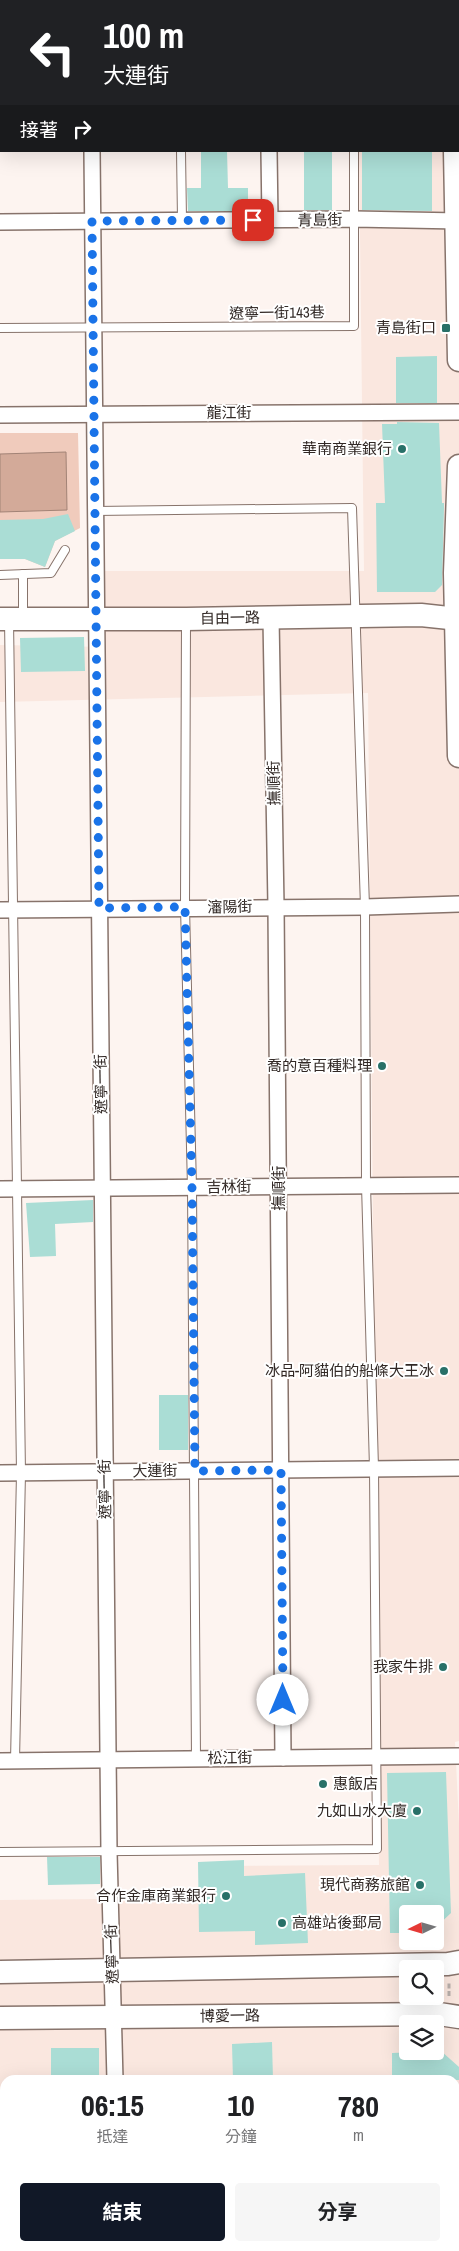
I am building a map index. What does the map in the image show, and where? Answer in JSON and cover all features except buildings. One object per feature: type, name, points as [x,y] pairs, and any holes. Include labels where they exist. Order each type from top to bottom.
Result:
[{"type":"street","name":"遼寧一街","points":[[92,152],[95,618],[109,1852],[115,2016],[115,2075]]},
{"type":"street","points":[[269,152],[270,220]]},
{"type":"street","points":[[454,152],[459,360]]},
{"type":"street","name":"青島街","points":[[0,222],[354,219],[457,221]]},
{"type":"street","name":"龍江街","points":[[0,415],[459,412]]},
{"type":"street","points":[[459,466],[459,756]]},
{"type":"street","name":"自由一路","points":[[11,619],[186,619],[421,615],[458,619]]},
{"type":"street","name":"撫順街","points":[[271,618],[279,1186],[283,1758]]},
{"type":"street","name":"瀋陽街","points":[[6,910],[276,906],[365,907],[459,904]]},
{"type":"street","name":"吉林街","points":[[8,1189],[459,1185]]},
{"type":"street","name":"大連街","points":[[0,1473],[459,1468]]},
{"type":"street","name":"松江街","points":[[0,1761],[459,1756]]},
{"type":"street","points":[[0,1972],[112,1969],[448,1969]]},
{"type":"street","name":"博愛一路","points":[[0,2018],[439,2014],[459,2017]]},
{"type":"lane","points":[[181,152],[182,220]]},
{"type":"lane","points":[[354,152],[354,219]]},
{"type":"lane","name":"遼寧一街143巷","points":[[94,328],[354,326],[354,219]]},
{"type":"lane","points":[[0,328],[94,328]]},
{"type":"lane","points":[[0,1852],[376,1849],[374,1468],[366,1185],[365,907],[352,508],[95,511]]},
{"type":"lane","points":[[0,575],[51,574],[65,550]]},
{"type":"lane","points":[[15,1761],[21,1472],[8,1189],[6,910],[11,619],[23,574]]},
{"type":"lane","points":[[186,619],[185,907],[192,1187],[196,1759]]},
{"type":"path","points":[[448,1969],[448,1996]]},
{"type":"shaded area","points":[[359,152],[459,152],[459,1741],[455,1742],[459,1824],[459,2075],[0,2075],[0,1900],[101,1899],[210,1902],[209,1866],[379,1865],[368,693],[0,702],[0,645],[105,647],[105,571],[364,571]]},
{"type":"shaded area","points":[[0,433],[78,433],[80,528],[55,541],[45,567],[25,559],[0,559]]},
{"type":"shaded area","points":[[66,452],[67,510],[0,512],[0,454]]},
{"type":"place","name":"青島街口","points":[[446,328]]},
{"type":"place","name":"華南商業銀行","points":[[402,449]]},
{"type":"place","name":"喬的意百種料理","points":[[382,1066]]},
{"type":"place","name":"冰品-阿貓伯的船條大王冰","points":[[444,1371]]},
{"type":"place","name":"我家牛排","points":[[443,1667]]},
{"type":"place","name":"惠飯店","points":[[323,1784]]},
{"type":"place","name":"九如山水大廈","points":[[417,1811]]},
{"type":"place","name":"現代商務旅館","points":[[420,1885]]},
{"type":"place","name":"合作金庫商業銀行","points":[[226,1896]]},
{"type":"place","name":"高雄站後郵局","points":[[282,1923]]},
{"type":"route","points":[[253,220],[92,221],[99,908],[185,907],[192,1187],[195,1471],[281,1470],[283,1700]]}]
